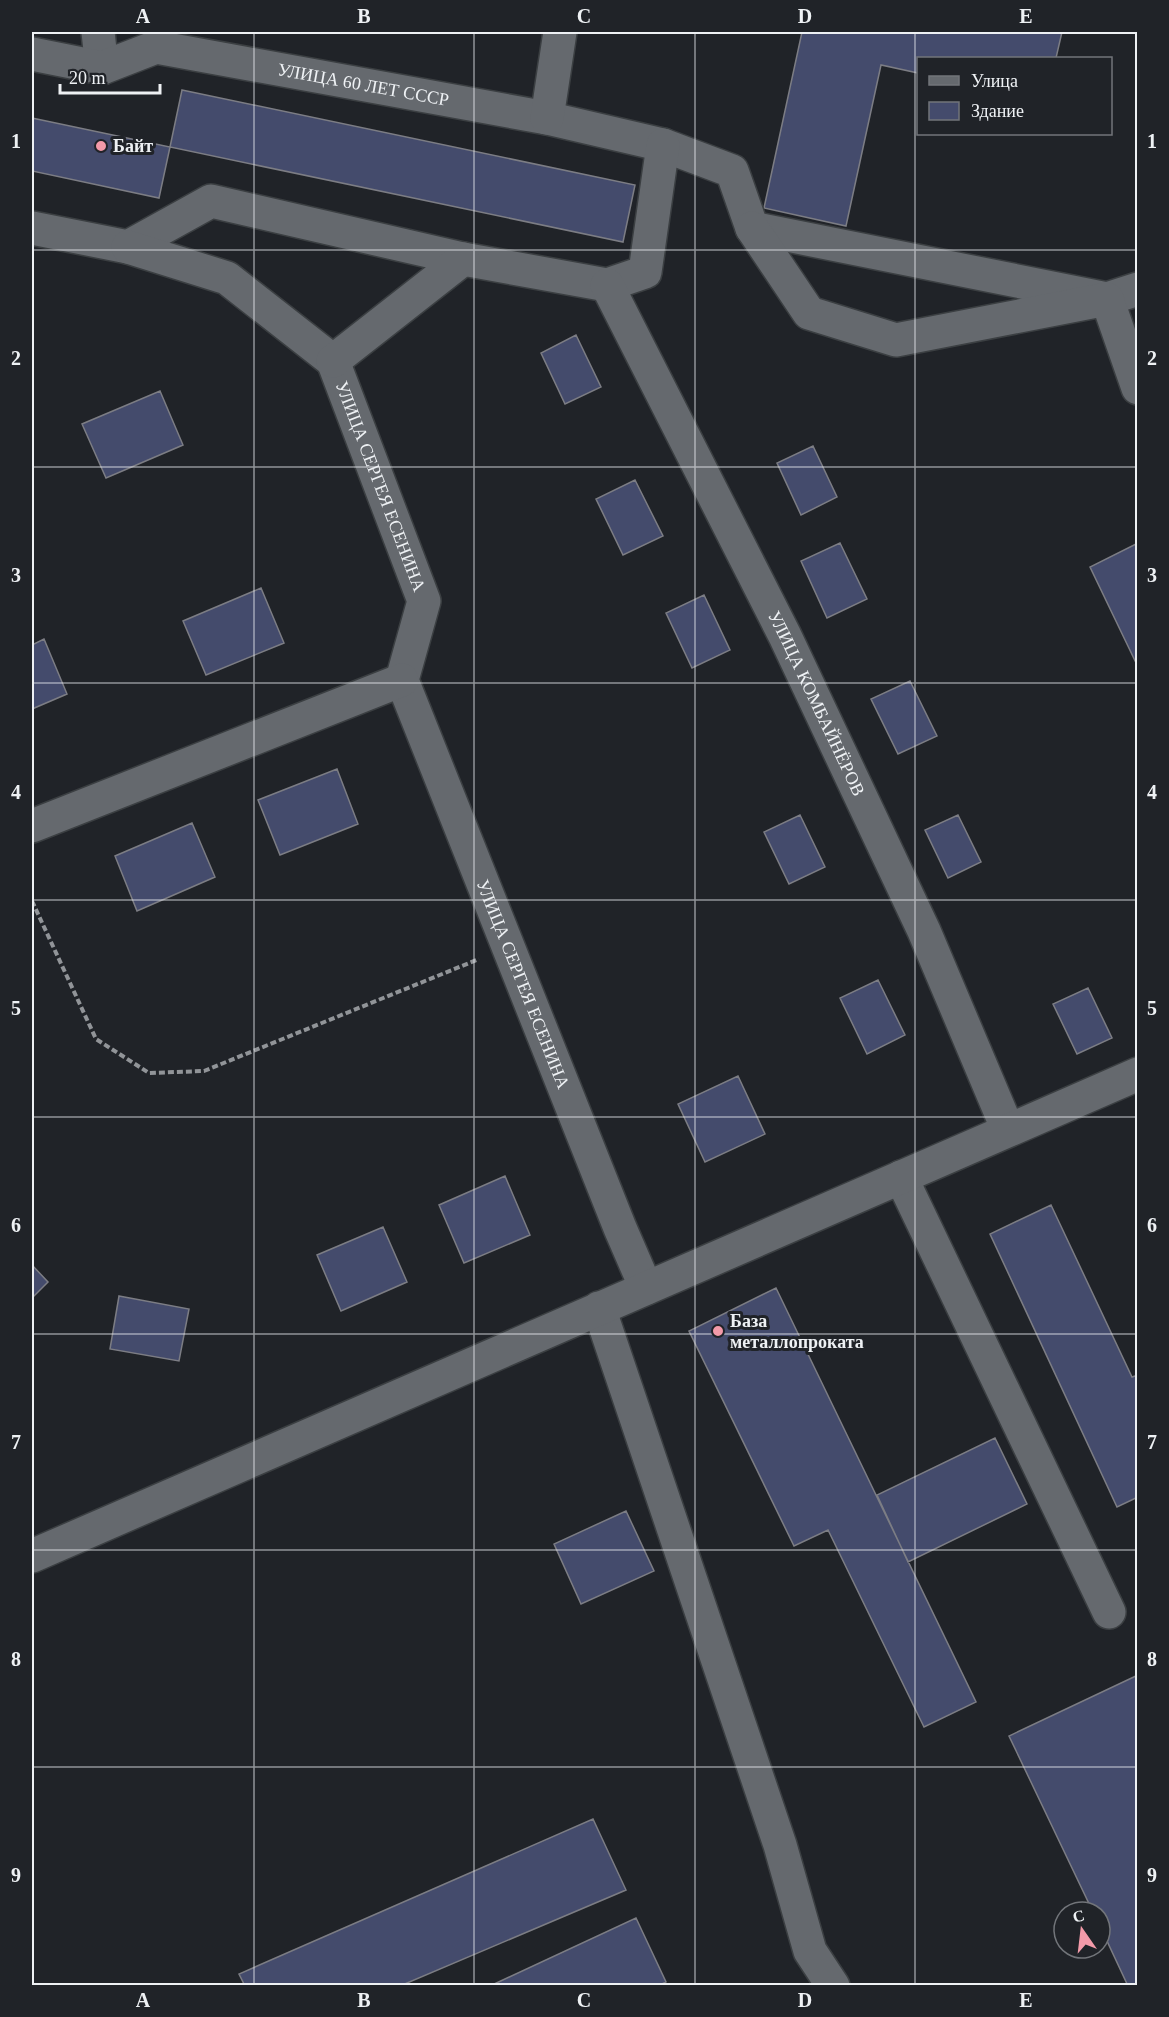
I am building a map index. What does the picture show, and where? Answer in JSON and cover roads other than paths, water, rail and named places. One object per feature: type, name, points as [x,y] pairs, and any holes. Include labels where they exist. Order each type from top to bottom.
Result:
[{"type":"street","points":[[32,54],[102,68],[98,32]]},
{"type":"street","points":[[547,118],[560,32]]},
{"type":"street","name":"УЛИЦА 60 ЛЕТ СССР","points":[[102,68],[156,48],[547,118],[663,145],[732,171],[752,228]]},
{"type":"street","points":[[128,247],[211,201],[463,259],[607,285],[645,272],[663,145]]},
{"type":"street","points":[[32,228],[128,247],[227,278],[333,361],[463,259]]},
{"type":"street","points":[[752,228],[809,313],[896,340],[1107,299],[1137,289]]},
{"type":"street","points":[[752,228],[1107,299]]},
{"type":"street","name":"УЛИЦА КОМБАЙНЁРОВ","points":[[607,285],[784,636],[924,931],[1008,1130]]},
{"type":"street","points":[[1107,299],[1137,388]]},
{"type":"street","name":"УЛИЦА СЕРГЕЯ ЕСЕНИНА","points":[[333,361],[424,601],[402,680],[507,948],[646,1288]]},
{"type":"street","points":[[32,825],[402,680]]},
{"type":"street","points":[[32,1556],[1137,1074]]},
{"type":"street","points":[[901,1177],[1109,1612]]},
{"type":"street","points":[[599,1308],[780,1845],[810,1951],[833,1986]]},
{"type":"place","name":"Байт","points":[[101,146]]},
{"type":"place","name":"База металлопроката","points":[[718,1331]]}]
